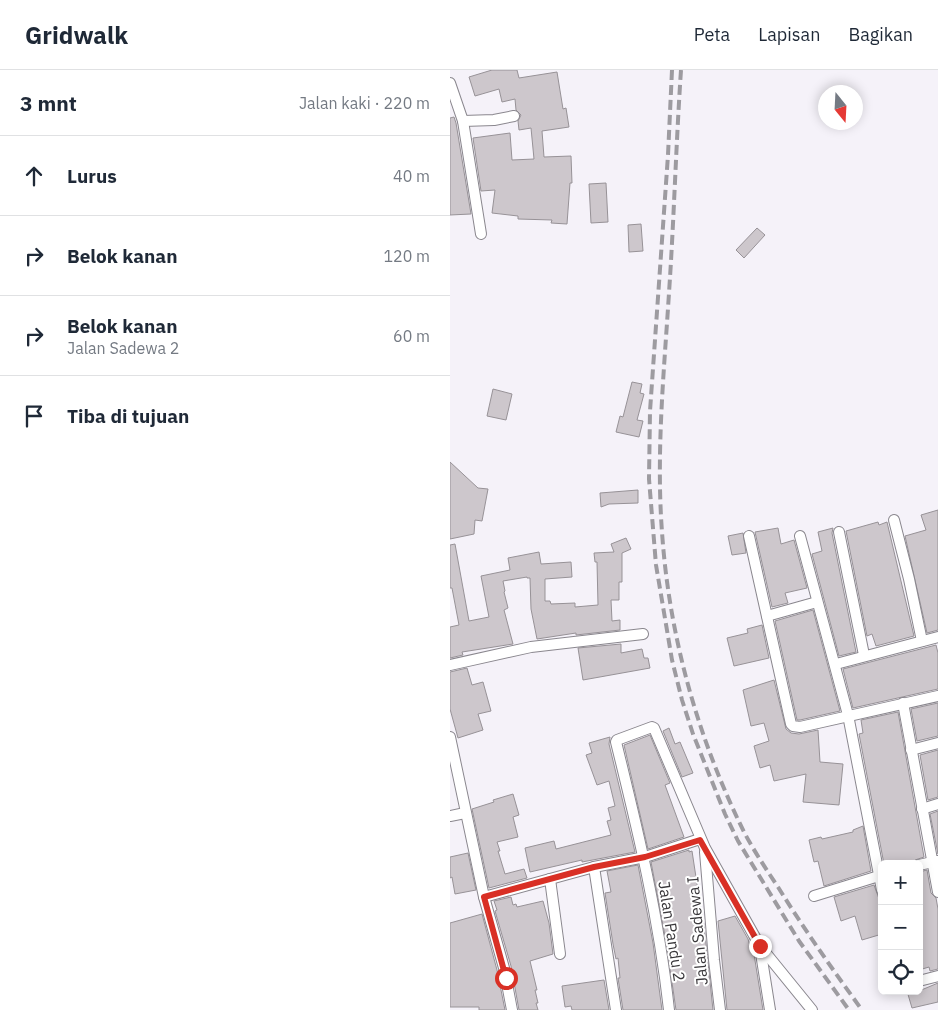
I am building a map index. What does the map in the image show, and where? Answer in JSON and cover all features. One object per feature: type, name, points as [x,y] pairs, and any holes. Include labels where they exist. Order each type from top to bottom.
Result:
[{"type":"street","points":[[450,82],[463,121],[481,234]]},
{"type":"street","points":[[463,121],[494,120],[514,116]]},
{"type":"street","points":[[894,520],[922,641]]},
{"type":"street","points":[[839,532],[864,656]]},
{"type":"street","points":[[750,536],[791,724],[793,726],[800,727],[938,696]]},
{"type":"street","points":[[800,536],[817,602],[836,664],[878,865]]},
{"type":"street","points":[[767,616],[817,602]]},
{"type":"street","points":[[450,666],[531,647],[643,634]]},
{"type":"street","points":[[836,664],[938,637]]},
{"type":"street","points":[[903,703],[922,809],[935,861],[938,892]]},
{"type":"street","name":"Jalan Pandu 2","points":[[669,1010],[665,971],[645,857],[617,740],[652,727],[654,728],[702,844]]},
{"type":"street","points":[[450,737],[484,897],[504,968],[512,1010]]},
{"type":"street","points":[[911,750],[938,743]]},
{"type":"street","points":[[922,809],[938,804]]},
{"type":"street","points":[[450,816],[465,813]]},
{"type":"street","points":[[484,897],[594,867],[702,844],[760,946],[812,1010]]},
{"type":"street","name":"Jalan Sadewa I","points":[[702,844],[720,1010]]},
{"type":"street","points":[[594,867],[616,1010]]},
{"type":"street","points":[[814,896],[878,876]]},
{"type":"street","points":[[550,879],[560,954]]},
{"type":"street","points":[[760,946],[770,1010]]},
{"type":"street","points":[[923,980],[938,976]]},
{"type":"building","points":[[492,70],[517,70],[519,78],[557,72],[563,109],[566,108],[569,127],[542,131],[544,157],[571,156],[572,183],[570,183],[567,224],[551,223],[552,220],[518,219],[518,216],[492,213],[495,190],[481,191],[473,138],[510,133],[512,160],[534,159],[531,128],[519,130],[518,121],[521,115],[516,110],[515,99],[502,102],[499,89],[475,96],[469,77]]},
{"type":"building","points":[[454,117],[471,214],[450,215],[450,118]]},
{"type":"building","points":[[606,183],[608,222],[591,223],[589,184]]},
{"type":"building","points":[[641,224],[643,251],[629,252],[628,225]]},
{"type":"building","points":[[757,228],[765,235],[744,258],[736,250]]},
{"type":"building","points":[[632,382],[642,384],[640,393],[644,394],[637,420],[643,421],[639,437],[616,432],[620,416],[623,417]]},
{"type":"building","points":[[493,389],[512,394],[506,420],[487,416]]},
{"type":"building","points":[[450,462],[478,488],[488,489],[482,521],[475,520],[474,534],[450,539]]},
{"type":"building","points":[[638,490],[638,503],[609,504],[601,507],[600,493]]},
{"type":"building","points":[[938,510],[938,630],[927,633],[905,536],[926,530],[921,515]]},
{"type":"building","points":[[878,522],[879,525],[887,522],[914,636],[876,646],[872,634],[867,636],[846,531]]},
{"type":"building","points":[[778,528],[781,544],[794,540],[807,588],[785,593],[788,603],[772,607],[755,532]]},
{"type":"building","points":[[833,528],[832,533],[856,652],[839,656],[812,554],[822,551],[818,532]]},
{"type":"building","points":[[743,533],[746,553],[732,555],[728,536]]},
{"type":"building","points":[[626,538],[631,549],[622,553],[622,582],[619,582],[619,600],[611,600],[612,621],[620,620],[620,630],[576,635],[576,633],[537,639],[531,609],[530,578],[527,577],[503,581],[508,608],[504,610],[513,644],[462,652],[463,655],[450,658],[450,627],[459,625],[452,588],[450,588],[450,545],[455,544],[469,621],[489,617],[481,576],[510,570],[508,558],[539,552],[541,564],[571,562],[572,577],[545,579],[545,601],[550,601],[551,604],[575,603],[575,607],[598,605],[597,562],[595,562],[594,553],[614,552],[611,544]]},
{"type":"building","points":[[813,610],[840,711],[797,720],[775,621]]},
{"type":"building","points":[[762,625],[769,658],[734,666],[727,638],[748,633],[747,629]]},
{"type":"building","points":[[621,644],[621,653],[642,649],[644,658],[648,658],[650,668],[583,680],[578,648]]},
{"type":"building","points":[[936,645],[938,653],[938,689],[853,708],[843,669]]},
{"type":"building","points":[[467,668],[472,685],[483,682],[491,711],[478,714],[483,730],[458,738],[450,709],[450,672]]},
{"type":"building","points":[[774,680],[786,729],[791,733],[799,734],[818,730],[820,762],[843,764],[839,805],[803,802],[806,774],[774,781],[770,765],[760,768],[754,746],[769,741],[764,723],[751,726],[743,690]]},
{"type":"building","points":[[938,703],[938,736],[917,741],[911,709]]},
{"type":"building","points":[[898,712],[924,857],[915,860],[883,860],[859,734],[863,733],[861,720]]},
{"type":"building","points":[[669,728],[675,744],[680,742],[693,773],[682,777],[663,731]]},
{"type":"building","points":[[650,735],[670,783],[665,785],[684,837],[648,849],[624,745]]},
{"type":"building","points":[[610,737],[609,744],[635,852],[582,862],[582,860],[530,872],[525,848],[554,841],[556,849],[611,835],[607,821],[611,820],[608,808],[615,806],[609,781],[597,785],[586,755],[592,753],[589,743]]},
{"type":"building","points":[[938,750],[938,797],[928,800],[920,755]]},
{"type":"building","points":[[513,794],[519,815],[513,817],[518,837],[497,842],[500,851],[498,851],[505,874],[524,869],[527,878],[489,888],[472,809]]},
{"type":"building","points":[[938,811],[938,854],[930,814]]},
{"type":"building","points":[[863,826],[871,871],[824,886],[818,861],[814,862],[809,840],[853,832],[853,830]]},
{"type":"building","points":[[689,850],[689,852],[692,851],[704,925],[713,1010],[676,1010],[666,941],[651,862]]},
{"type":"building","points":[[468,853],[476,890],[455,894],[452,877],[450,878],[450,857]]},
{"type":"building","points":[[638,865],[653,943],[662,1010],[623,1010],[618,978],[620,978],[618,958],[616,959],[605,893],[611,892],[607,871]]},
{"type":"building","points":[[927,870],[931,893],[936,898],[938,909],[938,969],[930,971],[929,967],[923,969],[923,871]]},
{"type":"building","points":[[874,885],[878,896],[878,935],[862,940],[855,916],[841,921],[834,897]]},
{"type":"building","points":[[511,897],[513,905],[516,904],[517,907],[543,901],[549,923],[553,954],[530,961],[537,990],[535,990],[538,1010],[519,1010],[511,966],[495,911],[497,910],[494,901]]},
{"type":"building","points":[[482,914],[497,970],[505,1010],[479,1010],[479,1007],[450,1007],[450,923]]},
{"type":"building","points":[[735,916],[750,946],[753,948],[763,1010],[727,1010],[718,921]]},
{"type":"building","points":[[604,980],[609,1010],[572,1010],[571,1006],[565,1007],[562,986]]},
{"type":"building","points":[[938,983],[938,1002],[912,1008],[908,995],[923,995],[923,989]]},
{"type":"railway","points":[[672,70],[650,411],[649,479],[656,565],[672,660],[693,734],[725,814],[738,841],[799,941],[849,1010]]},
{"type":"railway","points":[[681,70],[660,442],[660,502],[671,610],[688,686],[700,724],[713,761],[744,832],[798,918],[862,1010]]},
{"type":"route","points":[[506,978],[484,897],[594,867],[645,857],[700,840],[760,946]]}]
